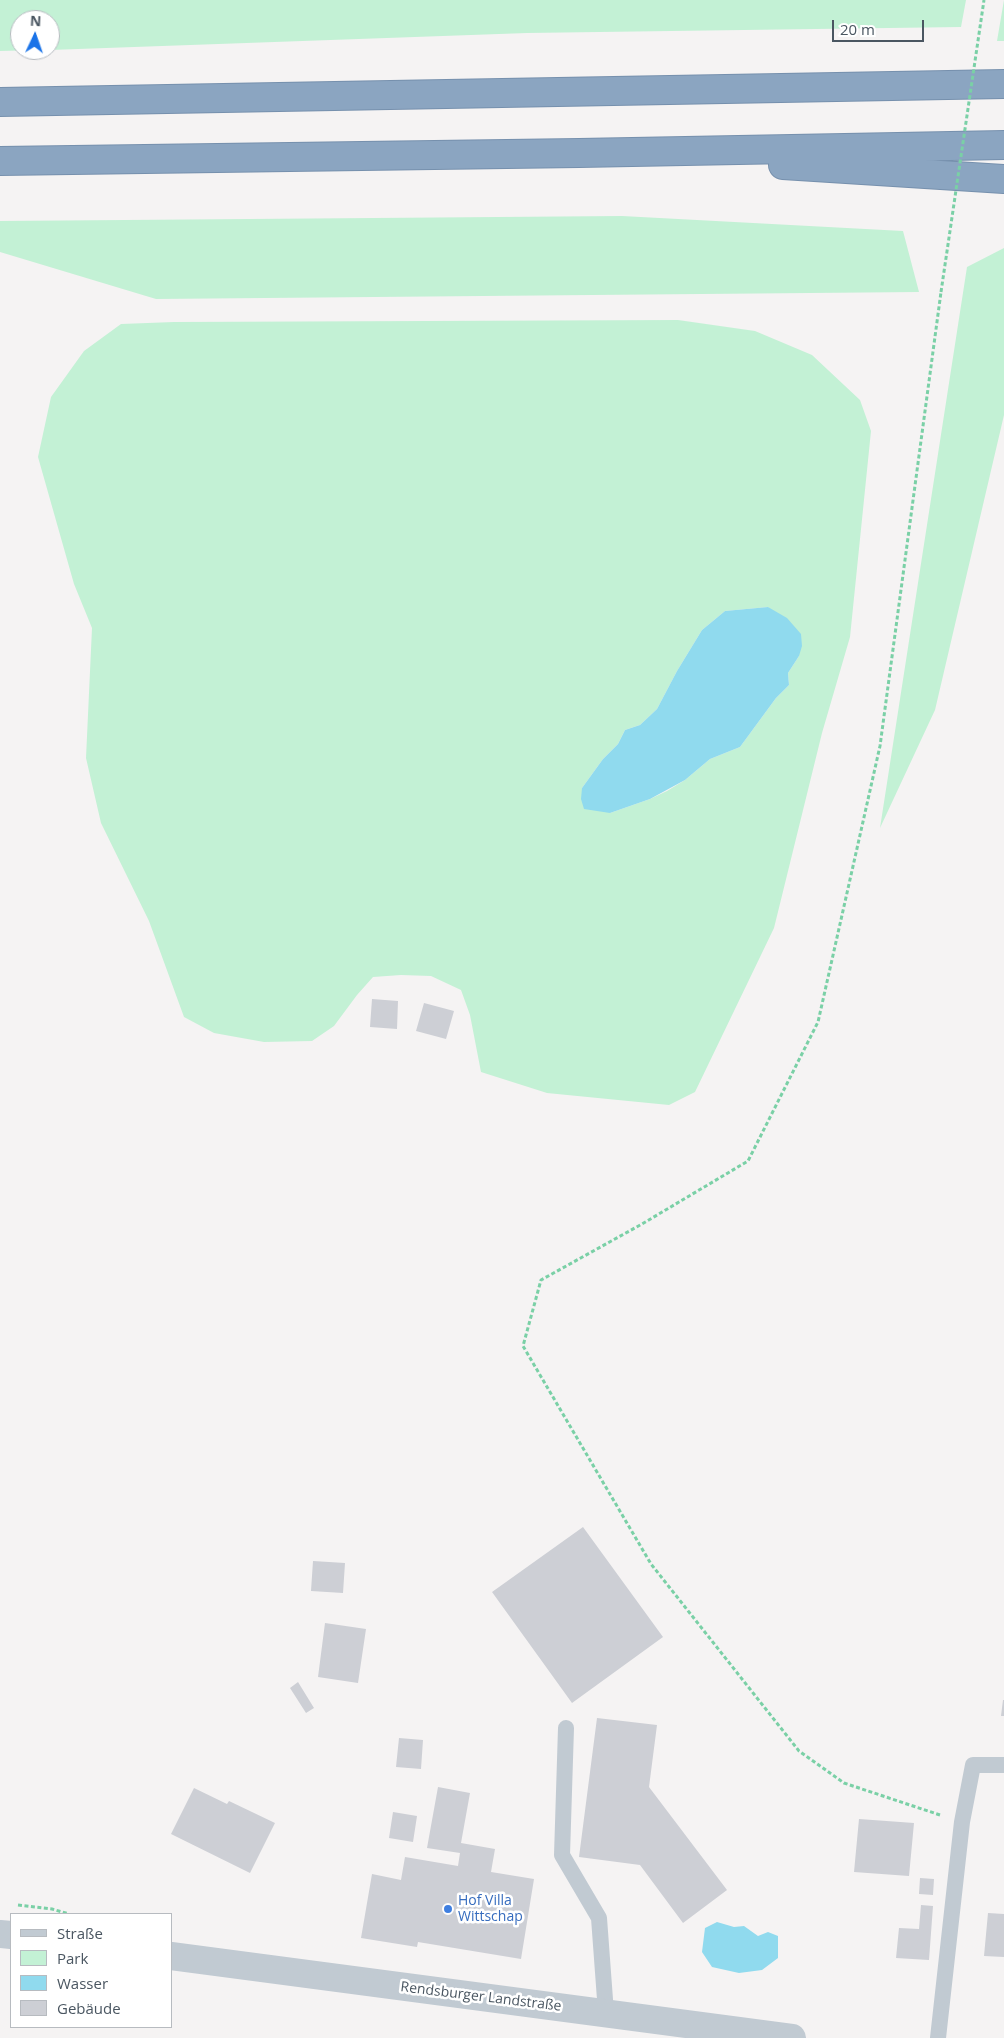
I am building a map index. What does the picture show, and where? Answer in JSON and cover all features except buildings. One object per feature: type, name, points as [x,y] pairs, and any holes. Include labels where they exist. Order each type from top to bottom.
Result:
[{"type":"highway","points":[[933,85],[1004,78]]},
{"type":"highway","points":[[0,102],[1004,84]]},
{"type":"highway","points":[[0,161],[1004,145]]},
{"type":"highway","points":[[579,153],[1004,179]]},
{"type":"street","name":"Rendsburger Landstraße","points":[[172,1956],[792,2038]]},
{"type":"lane","points":[[566,1728],[562,1855],[599,1918],[606,2013]]},
{"type":"lane","points":[[938,2038],[962,1822],[973,1765],[1004,1766]]},
{"type":"path","points":[[962,1822],[844,1783],[799,1751],[651,1564],[522,1346],[541,1280],[642,1224],[748,1161],[818,1022],[880,746],[941,292],[984,0]]},
{"type":"path","points":[[9,1904],[52,1909],[66,1913]]},
{"type":"green space","points":[[0,0],[966,0],[961,27],[527,33],[60,50],[60,10],[10,10],[10,51],[0,51]]},
{"type":"green space","points":[[1004,0],[1004,41],[997,41]]},
{"type":"green space","points":[[622,216],[903,231],[919,292],[156,299],[0,252],[0,221]]},
{"type":"green space","points":[[1004,248],[1004,415],[935,710],[880,828],[967,267]]},
{"type":"green space","points":[[678,320],[755,331],[812,355],[860,400],[871,431],[850,637],[822,733],[774,928],[695,1092],[669,1105],[547,1093],[481,1072],[470,1015],[461,990],[431,976],[401,975],[373,977],[334,1026],[312,1041],[264,1042],[214,1033],[184,1017],[149,921],[101,823],[86,758],[92,628],[74,584],[38,457],[51,397],[84,351],[121,324],[174,322]],"holes":[[[768,607],[799,656],[788,673],[789,685],[776,698],[740,747],[710,759],[685,780],[667,791],[610,813],[582,788],[603,759],[618,744],[625,730],[640,725],[657,709],[702,630],[725,611]]]},
{"type":"water","points":[[768,607],[787,618],[801,634],[802,646],[799,656],[788,673],[789,685],[776,698],[740,747],[710,759],[685,780],[650,799],[610,813],[584,809],[581,799],[582,788],[603,759],[618,744],[625,730],[640,725],[657,709],[702,630],[725,611]]},
{"type":"water","points":[[717,1922],[734,1927],[744,1926],[758,1936],[768,1932],[778,1936],[778,1958],[762,1970],[739,1973],[712,1967],[702,1952],[705,1928]]},
{"type":"place","name":"Hof Villa Wittschap","points":[[448,1909]]}]
